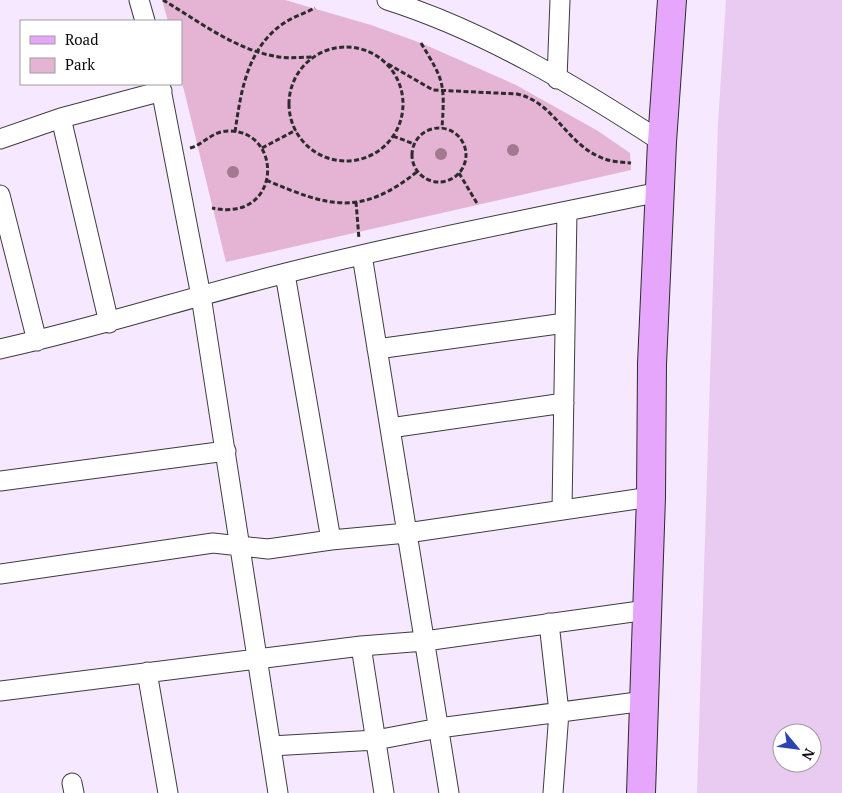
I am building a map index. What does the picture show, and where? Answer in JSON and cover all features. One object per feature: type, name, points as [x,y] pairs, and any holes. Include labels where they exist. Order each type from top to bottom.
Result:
[{"type":"main road","points":[[641,793],[646,701],[652,364],[659,192],[672,0]]},
{"type":"street","points":[[140,0],[145,20]]},
{"type":"street","points":[[387,0],[420,6],[602,103],[662,142]]},
{"type":"street","points":[[557,78],[560,0]]},
{"type":"street","points":[[0,139],[161,87],[201,296],[278,793]]},
{"type":"street","points":[[61,118],[108,323]]},
{"type":"street","points":[[0,349],[108,323],[201,296],[362,255],[659,192]]},
{"type":"street","points":[[0,195],[37,341]]},
{"type":"street","points":[[562,509],[567,211]]},
{"type":"street","points":[[362,255],[449,793]]},
{"type":"street","points":[[285,274],[330,540]]},
{"type":"street","points":[[377,349],[565,323]]},
{"type":"street","points":[[390,428],[564,403]]},
{"type":"street","points":[[0,481],[226,451]]},
{"type":"street","points":[[0,574],[212,543],[268,548],[407,533],[651,497]]},
{"type":"street","points":[[0,691],[361,646],[424,641],[647,610]]},
{"type":"street","points":[[549,623],[559,712],[553,793]]},
{"type":"street","points":[[361,646],[384,793]]},
{"type":"street","points":[[147,672],[168,793]]},
{"type":"street","points":[[271,746],[376,740],[439,728],[646,701]]},
{"type":"path","points":[[163,0],[226,38],[257,51],[275,56],[314,57]]},
{"type":"path","points":[[236,132],[241,95],[248,70],[257,51],[270,34],[285,22],[315,8]]},
{"type":"path","points":[[421,43],[443,81],[445,92],[442,128]]},
{"type":"path","points":[[387,63],[398,79],[403,98],[402,118],[394,136],[381,149],[365,158],[348,161],[330,158],[314,151],[296,130],[289,105],[292,87],[300,71],[314,57],[332,48],[350,48],[371,53],[387,63],[420,84],[433,90],[528,96],[548,110],[574,137],[599,157],[631,163]]},
{"type":"path","points":[[442,128],[456,133],[466,149],[466,158],[459,173],[451,179],[434,182],[426,179],[418,171],[412,158],[414,144],[421,134],[429,129],[442,128]]},
{"type":"path","points":[[261,148],[296,130]]},
{"type":"path","points":[[174,152],[198,146],[210,135],[219,132],[236,132],[253,140],[261,148],[266,159],[266,180],[259,196],[250,204],[238,210],[212,208]]},
{"type":"path","points":[[394,136],[414,144]]},
{"type":"path","points":[[266,180],[317,200],[334,203],[356,202],[387,193],[418,171]]},
{"type":"path","points":[[459,173],[478,205]]},
{"type":"path","points":[[356,202],[357,232],[362,255]]},
{"type":"shaded area","points":[[726,0],[842,0],[842,793],[697,793],[718,124]]},
{"type":"green space","points":[[162,0],[285,0],[371,25],[421,43],[516,85],[598,131],[630,153],[631,170],[226,262],[182,82],[182,20],[168,20]]}]
